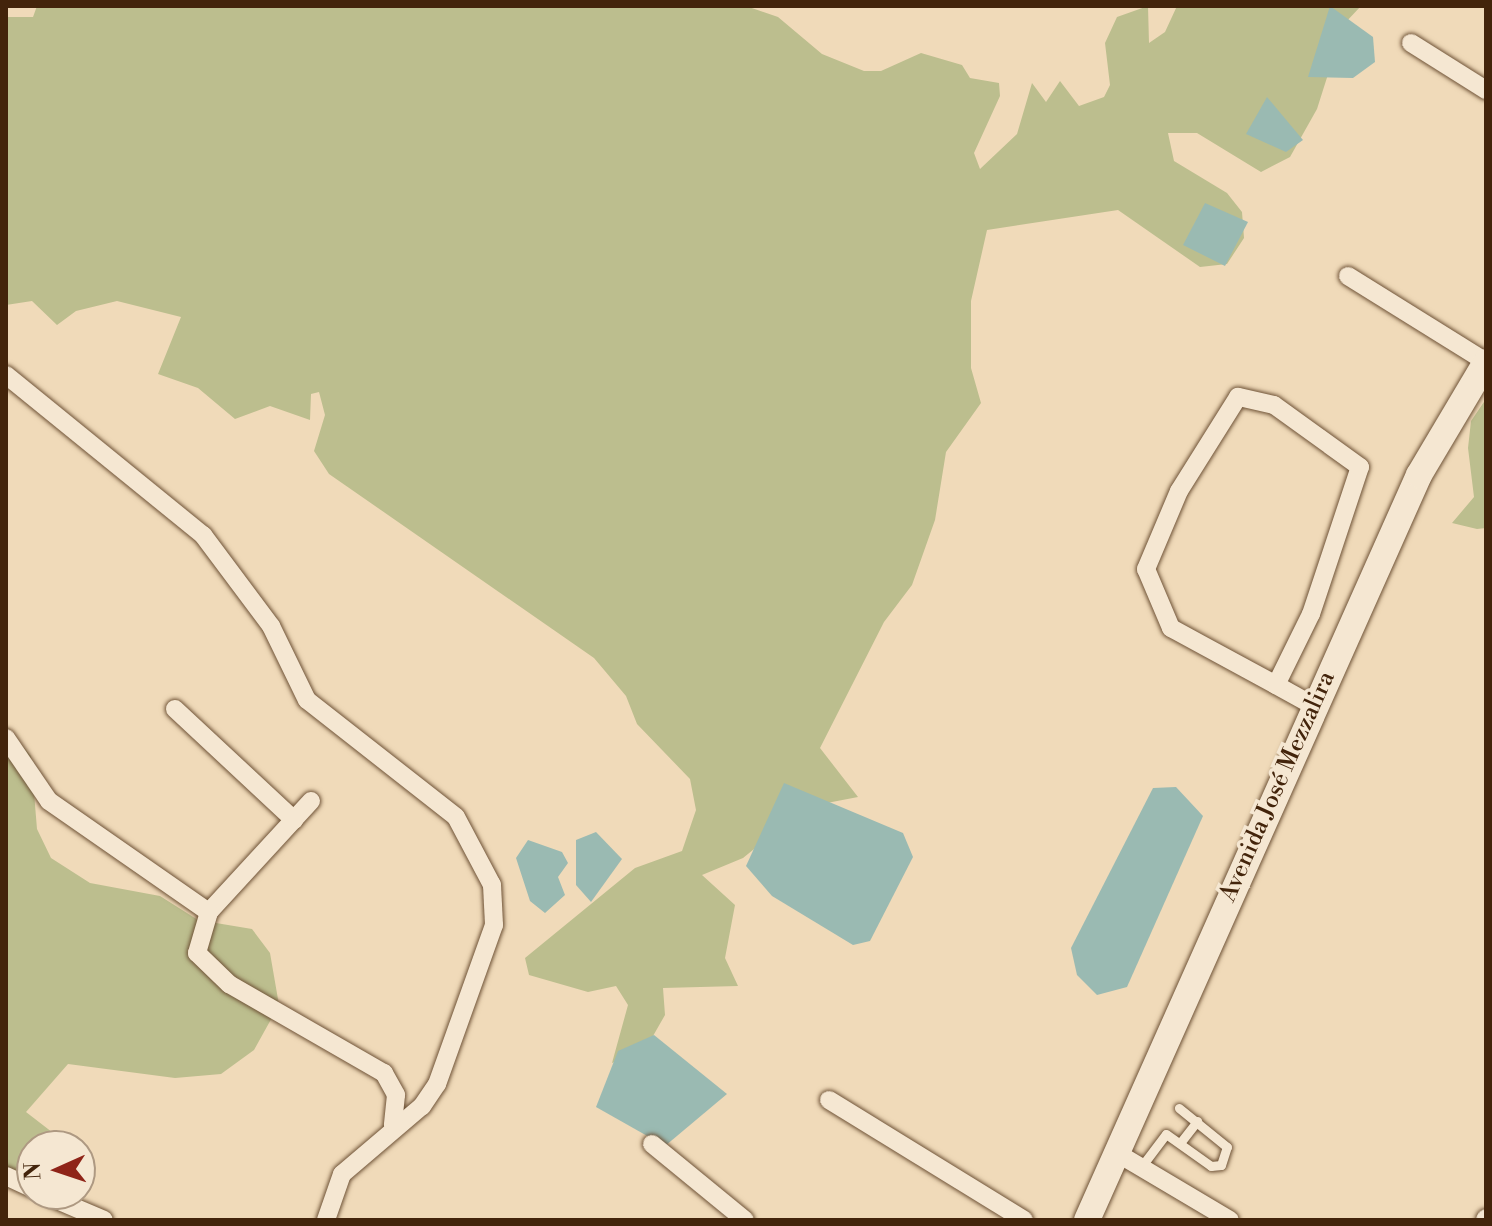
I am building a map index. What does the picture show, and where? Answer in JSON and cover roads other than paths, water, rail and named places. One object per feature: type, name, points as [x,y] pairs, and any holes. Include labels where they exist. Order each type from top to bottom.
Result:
[{"type":"main road","name":"Avenida José Mezzalira","points":[[1087,1220],[1419,475],[1486,362]]},
{"type":"street","points":[[1411,43],[1486,90]]},
{"type":"street","points":[[1348,276],[1486,362]]},
{"type":"street","points":[[6,375],[203,535],[271,626],[307,700],[423,788],[469,834],[492,885],[494,925],[437,1084],[422,1106],[393,1125],[342,1174],[326,1220]]},
{"type":"street","points":[[1276,685],[1311,614],[1360,467],[1274,405],[1238,397],[1179,491],[1146,569],[1171,628],[1314,706]]},
{"type":"street","points":[[175,709],[294,820]]},
{"type":"street","points":[[6,738],[49,801],[209,912]]},
{"type":"street","points":[[311,801],[209,912],[197,942],[201,962],[384,1073],[396,1095],[393,1125]]},
{"type":"street","points":[[829,1100],[1024,1220]]},
{"type":"street","points":[[652,1144],[745,1220]]},
{"type":"street","points":[[1117,1153],[1230,1220]]},
{"type":"street","points":[[81,1210],[104,1220]]},
{"type":"lane","points":[[1141,1167],[1166,1134],[1211,1166],[1221,1165],[1227,1147],[1179,1108]]},
{"type":"lane","points":[[1180,1143],[1197,1121]]},
{"type":"water","points":[[1330,6],[1373,37],[1375,62],[1353,78],[1308,77]]},
{"type":"water","points":[[1267,97],[1303,140],[1286,152],[1246,134]]},
{"type":"water","points":[[1205,203],[1248,222],[1225,266],[1183,245]]},
{"type":"water","points":[[784,783],[903,833],[913,857],[870,941],[853,945],[772,896],[746,866]]},
{"type":"water","points":[[1176,787],[1203,816],[1127,987],[1097,995],[1077,975],[1071,948],[1153,788]]},
{"type":"water","points":[[596,832],[622,859],[591,902],[576,885],[576,840]]},
{"type":"water","points":[[528,840],[562,852],[568,863],[558,877],[565,895],[545,913],[530,901],[516,858]]},
{"type":"water","points":[[654,1035],[727,1094],[665,1146],[596,1107],[618,1051]]}]
